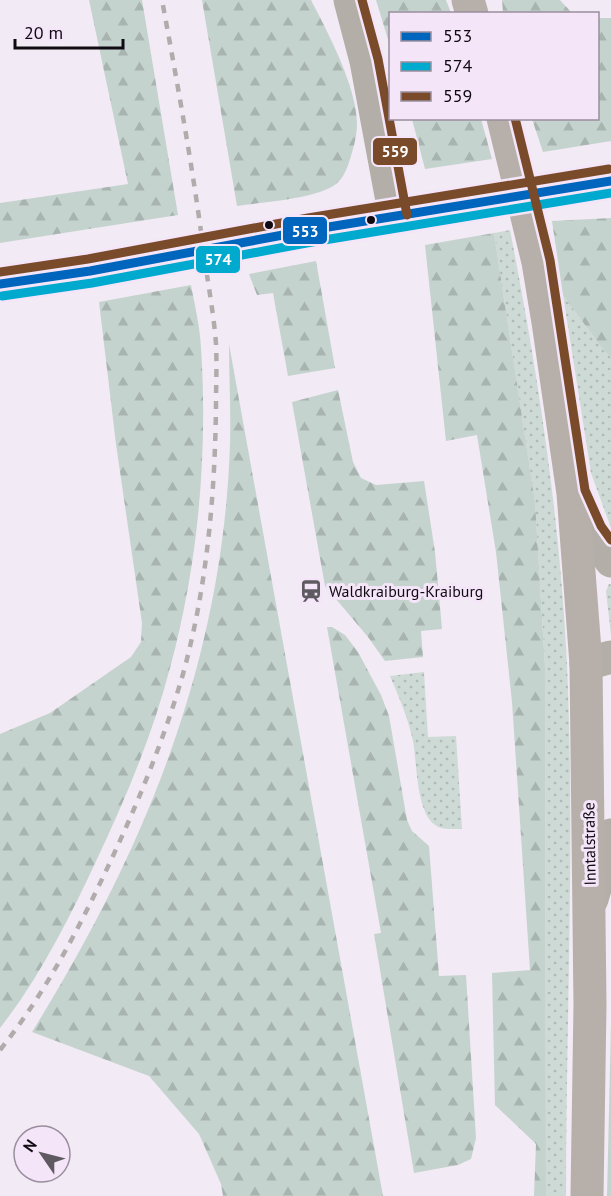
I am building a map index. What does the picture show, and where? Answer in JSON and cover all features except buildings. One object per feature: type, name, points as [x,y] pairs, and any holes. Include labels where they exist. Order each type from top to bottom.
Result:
[{"type":"main road","name":"Inntalstraße","points":[[503,120],[538,262],[598,660],[590,906],[587,1196]]},
{"type":"street","points":[[350,0],[366,61],[395,217]]},
{"type":"street","points":[[0,284],[105,268],[310,230],[598,182]]},
{"type":"street","points":[[573,493],[591,532],[611,561]]},
{"type":"street","points":[[590,906],[611,835]]},
{"type":"shaded area","points":[[510,230],[530,338],[546,446],[564,610],[570,798],[566,1196],[546,1196],[545,666],[535,503],[494,233]]},
{"type":"shaded area","points":[[563,295],[604,351],[611,357],[611,528],[591,473]]},
{"type":"shaded area","points":[[611,584],[611,635],[606,591]]},
{"type":"shaded area","points":[[424,672],[428,737],[456,736],[462,829],[438,827],[429,819],[424,809],[418,786],[411,732],[390,676]]},
{"type":"green space","points":[[89,0],[142,0],[178,215],[0,243],[0,203],[128,184]]},
{"type":"green space","points":[[202,0],[311,0],[340,60],[356,109],[356,136],[349,164],[336,184],[303,196],[237,206]]},
{"type":"green space","points":[[376,0],[446,0],[451,12],[389,12],[389,43]]},
{"type":"green space","points":[[502,0],[560,0],[571,12],[503,12]]},
{"type":"green space","points":[[599,18],[611,18],[611,141],[543,152],[532,120],[599,120]]},
{"type":"green space","points":[[412,120],[481,120],[492,159],[425,169]]},
{"type":"green space","points":[[611,218],[611,357],[604,351],[563,295],[552,221]]},
{"type":"green space","points":[[494,233],[535,502],[545,666],[546,1196],[534,1196],[536,1144],[495,1105],[492,973],[530,970],[512,702],[496,552],[477,435],[446,441],[425,245]]},
{"type":"green space","points":[[316,261],[335,368],[288,376],[273,293],[257,295],[249,274]]},
{"type":"green space","points":[[191,285],[201,348],[202,469],[188,590],[170,668],[156,717],[138,765],[87,881],[41,967],[0,1028],[0,734],[50,713],[131,657],[141,642],[142,623],[116,444],[99,302]]},
{"type":"green space","points":[[229,344],[383,1196],[223,1196],[221,1184],[199,1134],[149,1076],[32,1032],[110,894],[171,751],[194,677],[212,602],[224,524],[230,444]]},
{"type":"green space","points":[[338,390],[353,462],[361,478],[376,485],[424,481],[435,552],[442,629],[421,631],[423,657],[385,661],[325,586],[292,402]]},
{"type":"green space","points":[[327,627],[332,627],[345,635],[358,652],[381,695],[389,716],[407,820],[412,831],[429,846],[439,976],[466,975],[476,1138],[471,1159],[458,1165],[414,1173],[374,934],[381,933]]},
{"type":"green space","points":[[611,1024],[611,1196],[607,1196]]},
{"type":"railway","points":[[0,1050],[44,987],[70,943],[137,801],[167,725],[183,674],[204,574],[214,473],[216,344],[191,163],[162,0]]},
{"type":"transit line","name":"559","points":[[362,0],[378,59],[389,118]]},
{"type":"transit line","name":"559","points":[[389,120],[407,215]]},
{"type":"transit line","name":"559","points":[[515,120],[550,260],[585,490],[601,526],[611,540]]},
{"type":"transit line","name":"559","points":[[0,272],[88,259],[308,218],[609,169]]},
{"type":"transit line","name":"553","points":[[0,284],[90,271],[310,230],[611,181]]},
{"type":"transit line","name":"574","points":[[2,296],[92,283],[312,242],[611,193]]},
{"type":"place","name":"Waldkraiburg-Kraiburg","points":[[311,591]]}]
